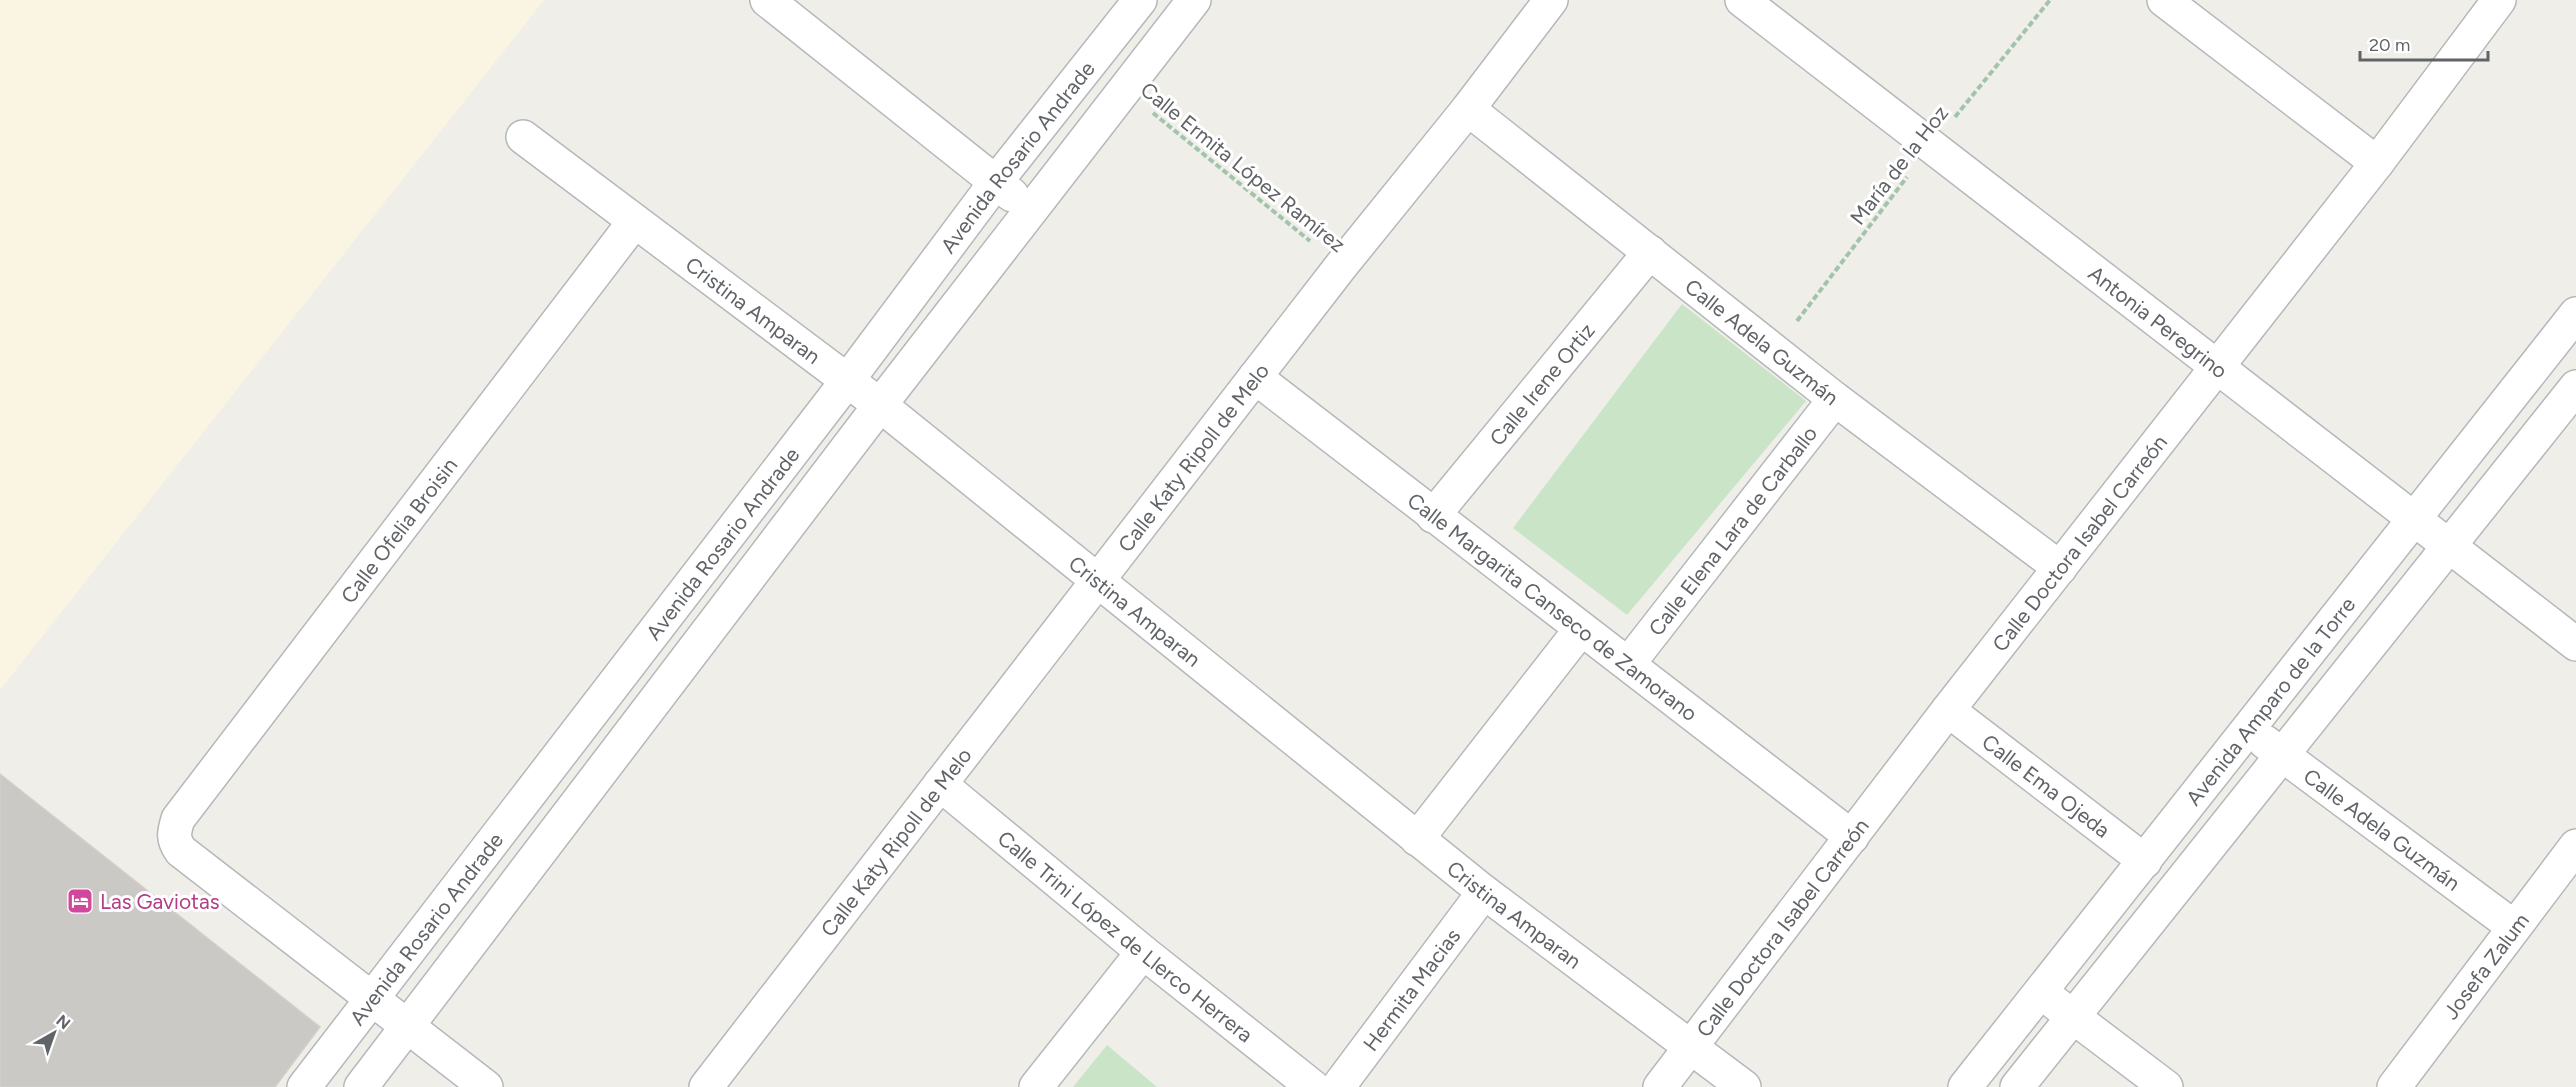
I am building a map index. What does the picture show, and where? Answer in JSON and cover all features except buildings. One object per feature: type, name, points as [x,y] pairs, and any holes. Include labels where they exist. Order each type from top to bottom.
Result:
[{"type":"street","name":"Avenida Rosario Andrade","points":[[304,1087],[847,381],[995,183],[1140,0]]},
{"type":"street","name":"Avenida Rosario Andrade","points":[[361,1087],[880,405],[1033,211],[1194,0]]},
{"type":"street","name":"Calle Katy Ripoll de Melo","points":[[706,1087],[1341,266],[1468,109],[1551,0]]},
{"type":"street","name":"Antonia Peregrino","points":[[1742,0],[2576,644]]},
{"type":"street","points":[[2164,0],[2377,163]]},
{"type":"street","name":"Calle Doctora Isabel Carreón","points":[[1660,1087],[1948,710],[2377,163],[2499,0]]},
{"type":"street","points":[[771,1],[995,183],[1033,211]]},
{"type":"street","name":"Calle Adela Guzmán","points":[[1468,109],[1835,399],[2060,568]]},
{"type":"street","name":"Cristina Amparan","points":[[523,137],[880,405],[1484,892],[1744,1087]]},
{"type":"street","name":"Calle Ofelia Broisin","points":[[370,999],[181,851],[174,842],[178,819],[634,222]]},
{"type":"street","name":"Calle Irene Ortiz","points":[[1433,516],[1650,252]]},
{"type":"street","name":"Avenida Amparo de la Torre","points":[[1965,1087],[2416,520],[2571,331]]},
{"type":"street","name":"Calle Margarita Canseco de Zamorano","points":[[1255,377],[1852,837]]},
{"type":"street","name":"Avenida Amparo de la Torre","points":[[2017,1087],[2576,387]]},
{"type":"street","name":"Calle Elena Lara de Carballo","points":[[1629,663],[1835,399]]},
{"type":"street","points":[[1417,839],[1581,629]]},
{"type":"street","name":"Calle Ema Ojeda","points":[[1948,710],[2145,861]]},
{"type":"street","name":"Calle Adela Guzmán","points":[[2248,731],[2514,927]]},
{"type":"street","name":"Calle Trini López de Llerco Herrera","points":[[940,784],[1143,952],[1313,1087]]},
{"type":"street","name":"Josefa Zalum","points":[[2394,1087],[2576,846]]},
{"type":"street","name":"Hermita Macias","points":[[1338,1087],[1484,892]]},
{"type":"street","points":[[1036,1087],[1143,952]]},
{"type":"street","points":[[2039,993],[2166,1087]]},
{"type":"street","points":[[370,999],[486,1087]]},
{"type":"path","name":"María de la Hoz","points":[[1774,350],[1932,145],[2050,0]]},
{"type":"path","name":"Calle Ermita López Ramírez","points":[[1126,91],[1341,266]]},
{"type":"shaded area","points":[[0,0],[544,0],[0,690]]},
{"type":"green space","points":[[1682,304],[1806,401],[1627,615],[1513,528]]},
{"type":"green space","points":[[1107,1045],[1157,1087],[1073,1087]]},
{"type":"place","name":"Las Gaviotas","points":[[80,901]]}]
